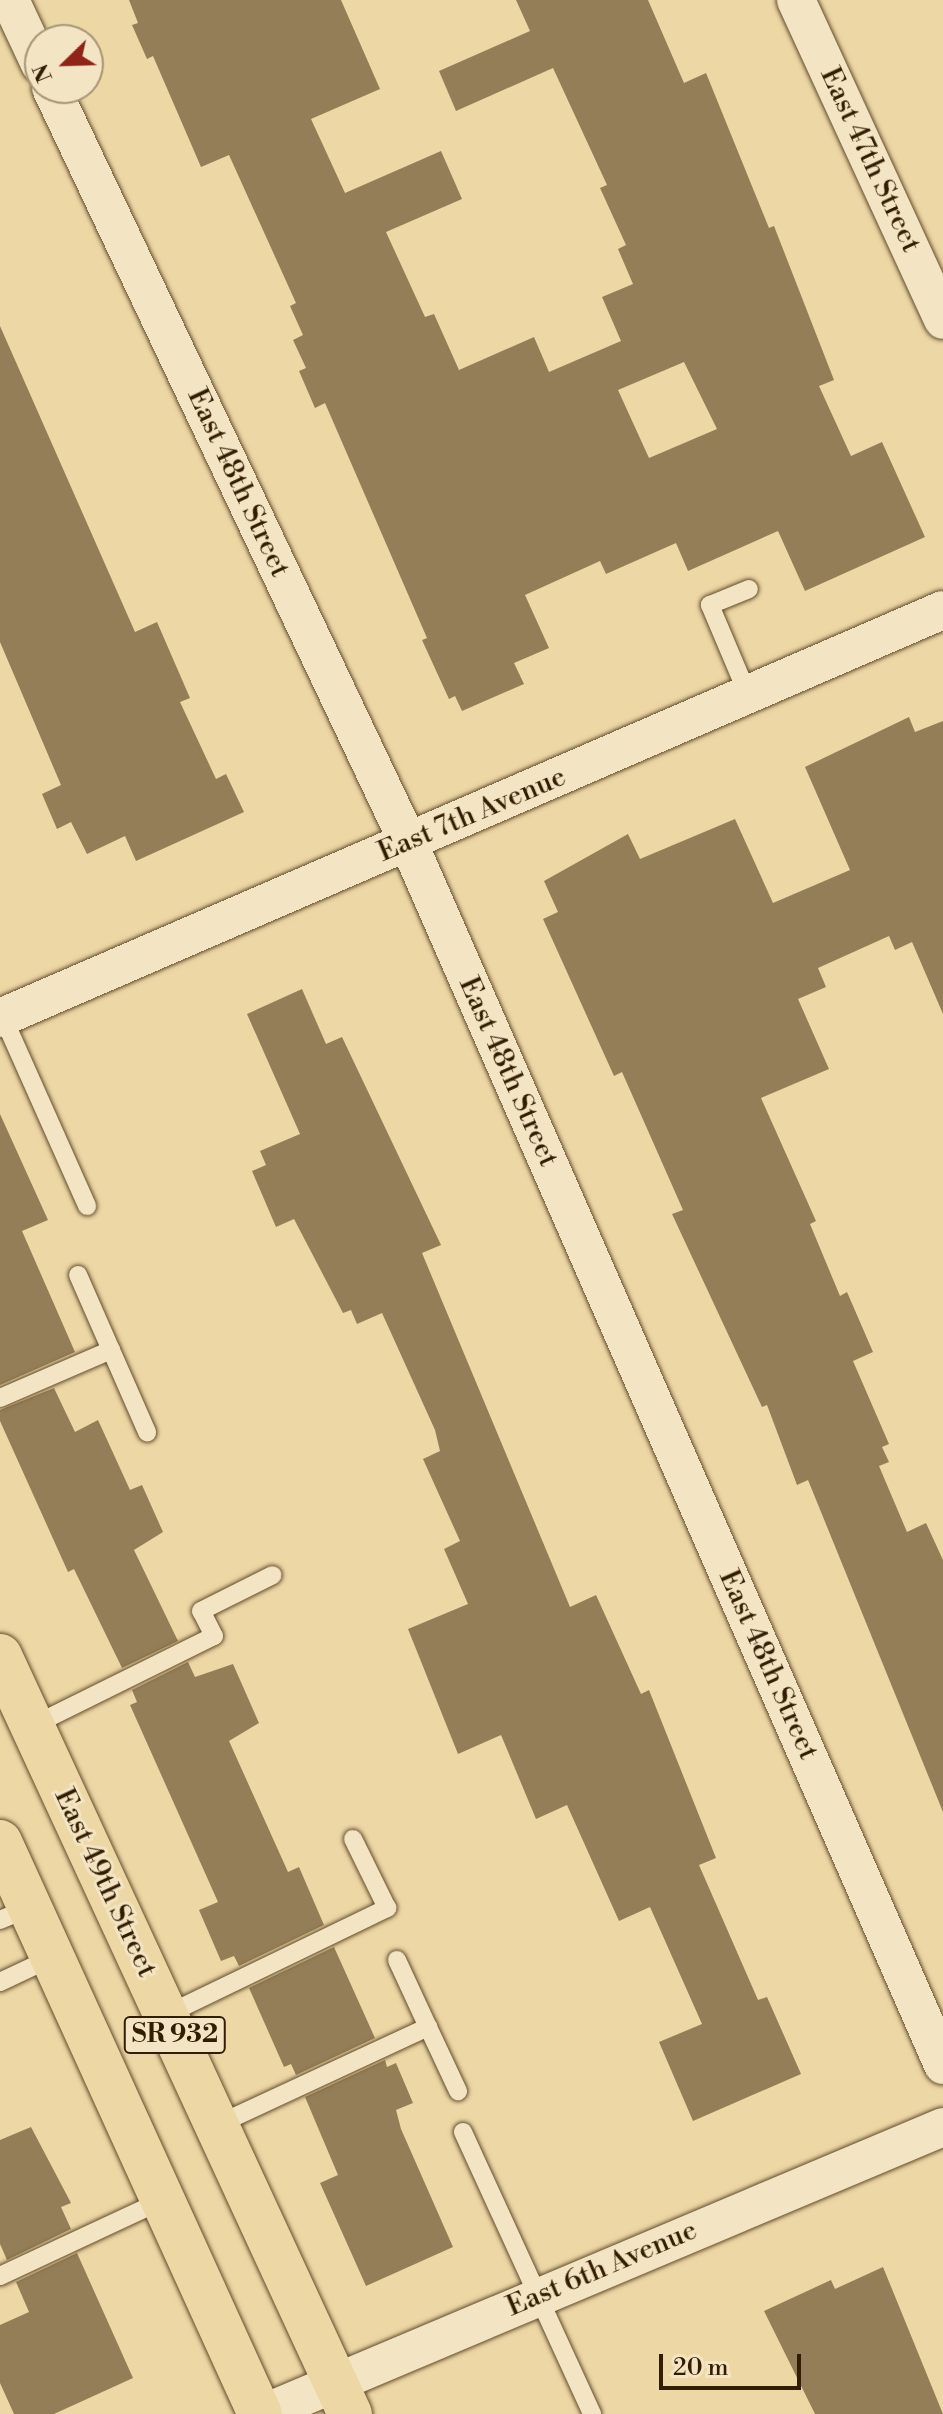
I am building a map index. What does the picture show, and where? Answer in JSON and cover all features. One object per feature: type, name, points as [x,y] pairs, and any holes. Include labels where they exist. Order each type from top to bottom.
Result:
[{"type":"main road","name":"East 49th Street","points":[[0,1656],[342,2398]]},
{"type":"main road","name":"SR 932","points":[[0,1842],[15,1913],[53,1957],[261,2414]]},
{"type":"street","points":[[10,0],[24,30]]},
{"type":"street","name":"East 47th Street","points":[[796,0],[943,320]]},
{"type":"street","name":"East 48th Street","points":[[59,104],[408,842],[943,2065]]},
{"type":"street","name":"East 7th Avenue","points":[[1,1018],[943,610]]},
{"type":"street","name":"East 6th Avenue","points":[[261,2414],[342,2398],[541,2295],[943,2127]]},
{"type":"lane","points":[[748,695],[710,605],[749,589]]},
{"type":"lane","points":[[1,1018],[87,1206]]},
{"type":"lane","points":[[78,1275],[147,1432]]},
{"type":"lane","points":[[0,1398],[111,1350]]},
{"type":"lane","points":[[32,1726],[214,1636],[201,1611],[273,1575]]},
{"type":"lane","points":[[166,2015],[387,1908],[353,1839]]},
{"type":"lane","points":[[0,1982],[53,1957]]},
{"type":"lane","points":[[397,1960],[458,2091]]},
{"type":"lane","points":[[217,2125],[428,2027]]},
{"type":"lane","points":[[463,2132],[541,2295],[592,2414]]},
{"type":"lane","points":[[0,2276],[163,2200]]},
{"type":"building","points":[[129,0],[341,0],[380,89],[311,119],[345,193],[441,151],[462,199],[386,232],[425,317],[434,314],[459,370],[534,337],[549,372],[621,341],[602,297],[633,284],[618,249],[626,245],[600,188],[607,185],[553,68],[456,111],[439,71],[530,31],[516,0],[648,0],[684,83],[706,73],[769,228],[774,226],[834,380],[819,386],[851,456],[882,442],[925,537],[805,591],[778,531],[688,571],[676,543],[606,574],[600,561],[525,595],[549,648],[514,663],[524,684],[462,711],[455,696],[449,699],[422,640],[427,638],[325,403],[315,408],[299,371],[306,368],[293,340],[303,335],[290,306],[296,303],[229,155],[201,167],[153,56],[147,59],[132,25],[138,23]],"holes":[[[684,362],[717,429],[649,458],[618,390]]]},
{"type":"building","points":[[0,326],[135,632],[157,622],[190,698],[180,702],[216,779],[226,774],[244,812],[136,861],[125,836],[87,854],[71,822],[57,829],[42,794],[61,785],[0,642]]},
{"type":"building","points":[[909,717],[915,732],[943,721],[943,1014],[912,942],[895,950],[889,936],[818,968],[826,987],[798,999],[829,1069],[761,1098],[816,1221],[810,1224],[840,1296],[847,1292],[873,1352],[853,1361],[889,1444],[882,1447],[889,1462],[879,1466],[907,1532],[926,1523],[943,1560],[943,1812],[808,1480],[797,1485],[767,1405],[762,1407],[672,1214],[683,1210],[622,1072],[614,1076],[543,919],[558,912],[544,881],[628,834],[640,859],[735,819],[773,903],[850,870],[805,767]]},
{"type":"building","points":[[302,989],[326,1044],[342,1037],[441,1245],[422,1253],[570,1607],[596,1595],[641,1694],[649,1690],[716,1858],[699,1865],[758,2000],[767,1997],[801,2074],[693,2121],[659,2042],[702,2024],[650,1907],[619,1921],[567,1805],[536,1819],[501,1735],[458,1754],[408,1629],[468,1604],[444,1549],[460,1541],[423,1459],[440,1451],[435,1430],[382,1313],[357,1324],[351,1310],[343,1313],[294,1219],[276,1227],[252,1171],[266,1165],[260,1151],[300,1134],[247,1014]]},
{"type":"building","points":[[0,1114],[48,1220],[22,1231],[75,1352],[0,1385]]},
{"type":"building","points":[[54,1388],[75,1432],[98,1420],[130,1490],[142,1485],[163,1532],[134,1550],[178,1641],[122,1668],[74,1569],[68,1572],[0,1421],[0,1410]]},
{"type":"building","points":[[188,1662],[195,1677],[233,1664],[259,1723],[229,1741],[288,1872],[299,1867],[324,1925],[239,1966],[234,1956],[221,1961],[199,1910],[218,1902],[130,1705],[137,1702],[132,1690]]},
{"type":"building","points":[[334,1947],[375,2038],[296,2075],[291,2064],[284,2067],[249,1988]]},
{"type":"building","points":[[385,2060],[387,2067],[396,2063],[413,2103],[396,2110],[401,2129],[453,2247],[366,2286],[320,2183],[338,2175],[305,2097]]},
{"type":"building","points":[[31,2127],[71,2203],[61,2207],[71,2229],[7,2260],[0,2244],[0,2140]]},
{"type":"building","points":[[77,2253],[133,2378],[54,2414],[14,2414],[0,2383],[0,2325],[29,2312],[16,2282]]},
{"type":"building","points":[[883,2267],[943,2414],[815,2414],[764,2311],[831,2280],[835,2289]]}]
